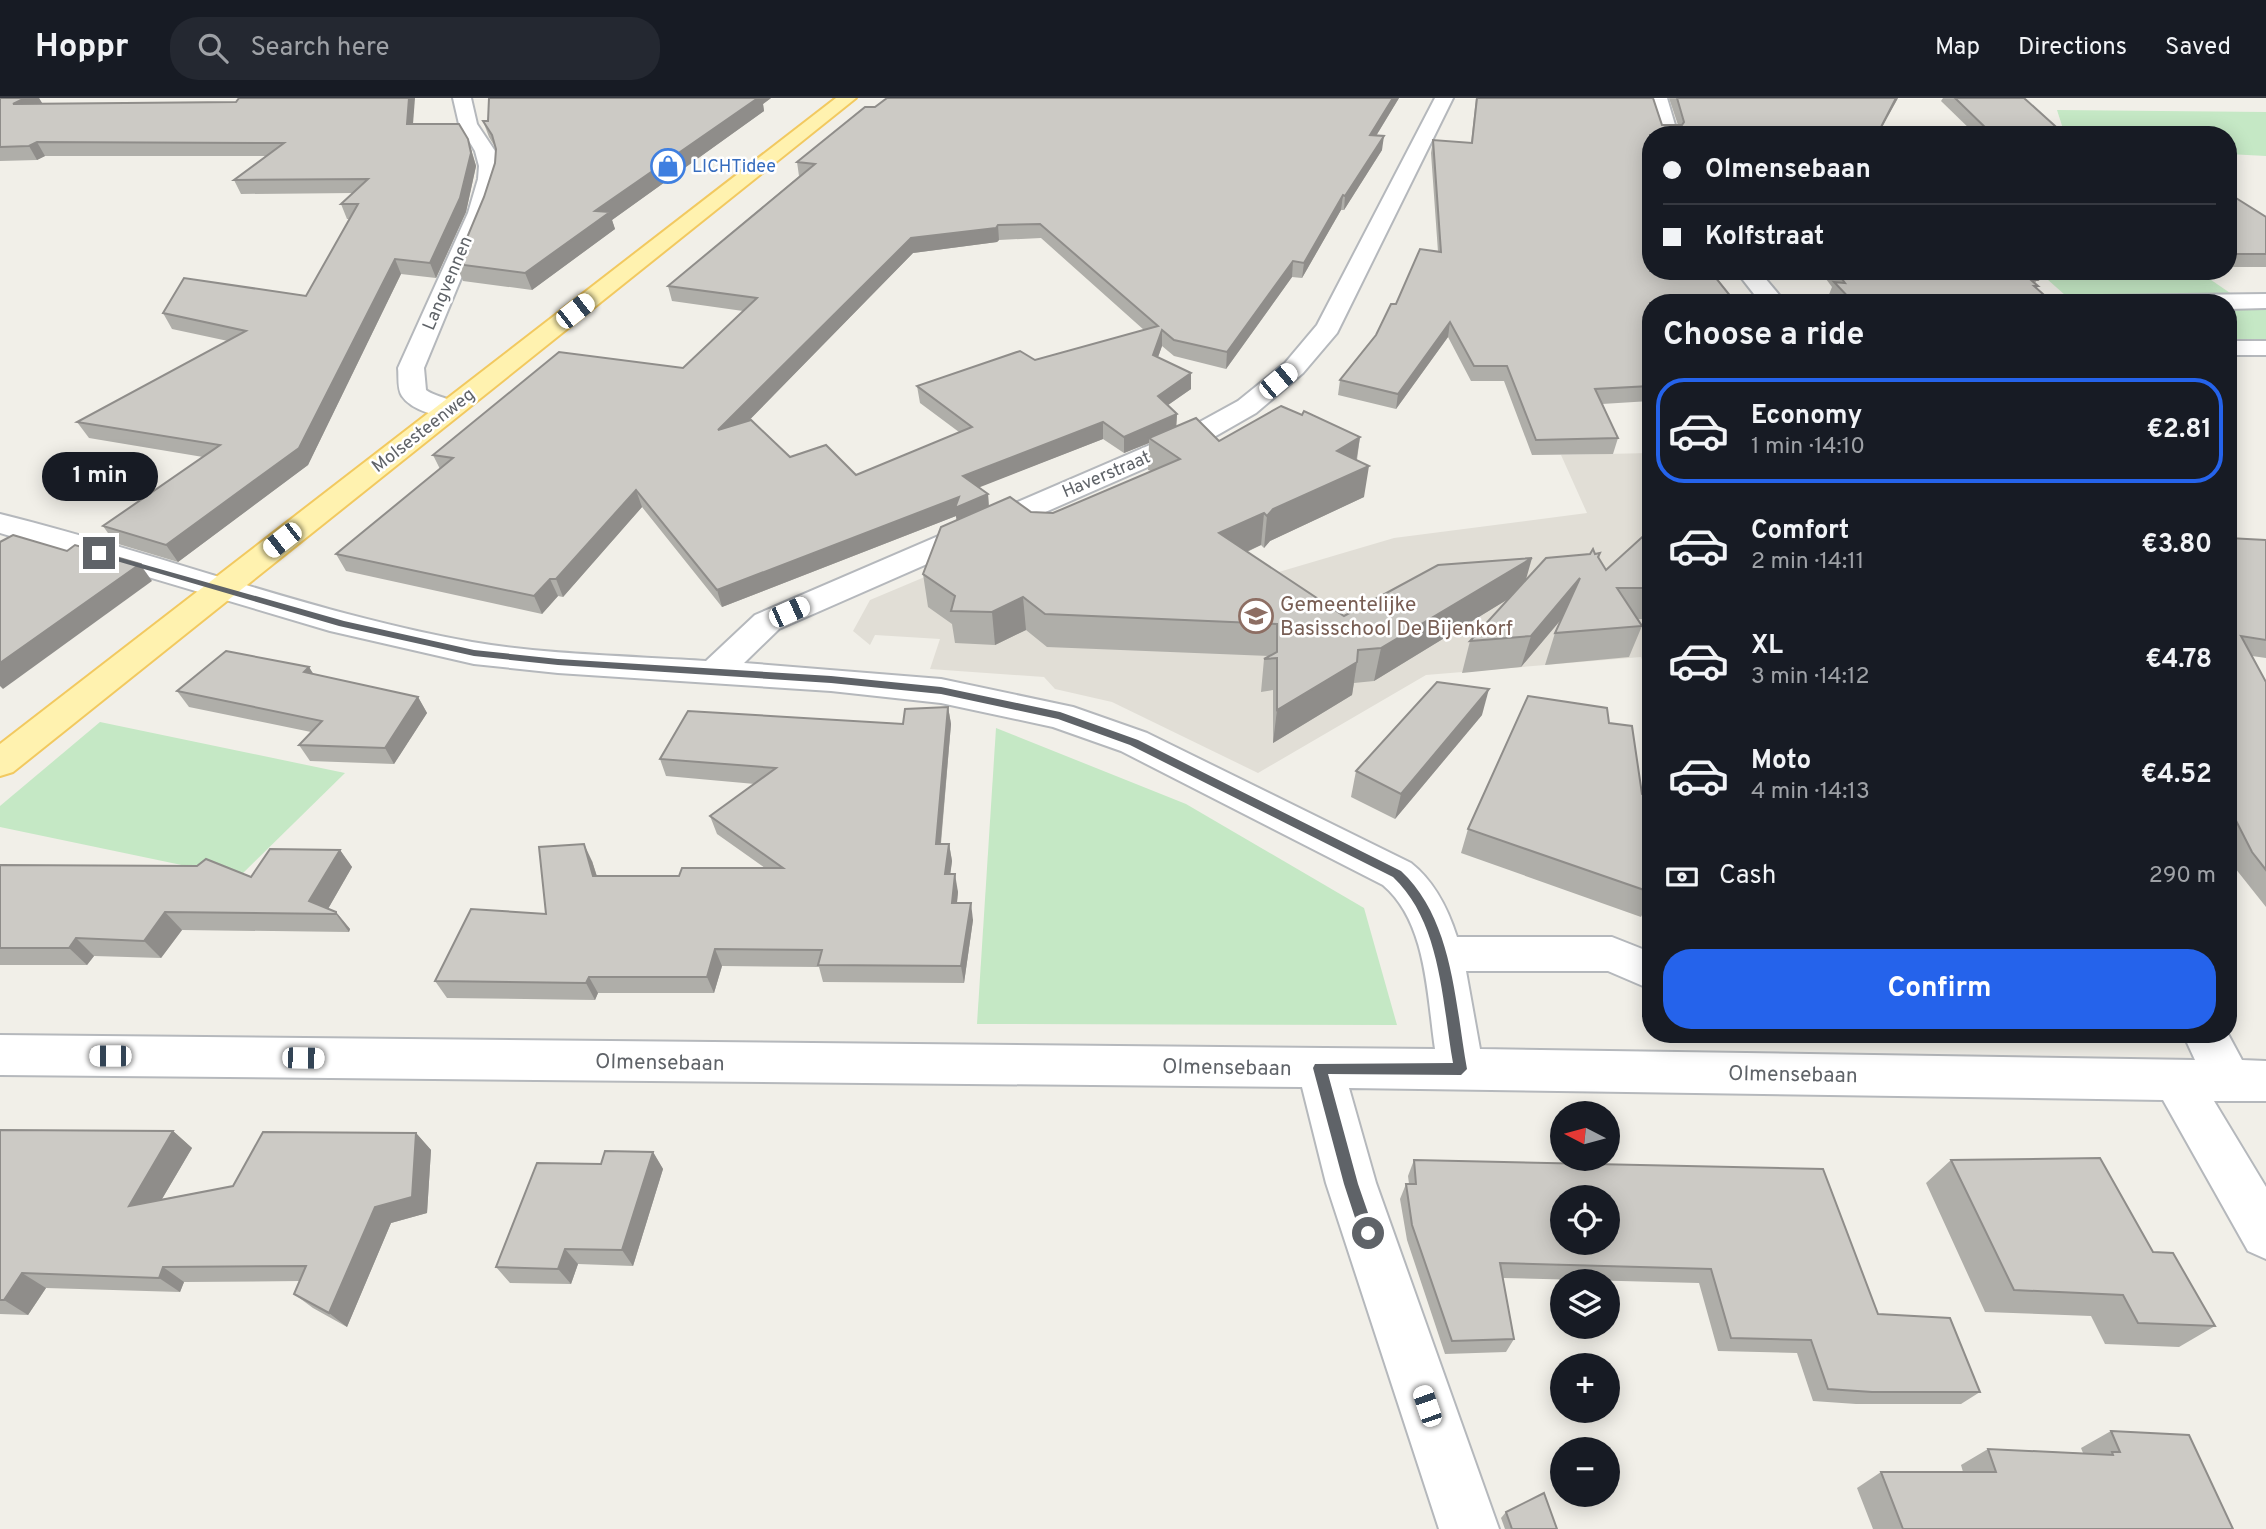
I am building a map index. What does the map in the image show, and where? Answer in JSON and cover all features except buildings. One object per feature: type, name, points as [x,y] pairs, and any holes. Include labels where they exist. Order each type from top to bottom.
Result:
[{"type":"main road","name":"Molsesteenweg","points":[[0,763],[847,98]]},
{"type":"street","name":"Langvennen","points":[[449,409],[425,402],[413,393],[410,382],[411,368],[478,212],[488,179],[485,150],[468,124],[462,98]]},
{"type":"street","name":"Haverstraat","points":[[714,672],[767,622],[1197,435],[1247,407],[1294,368],[1328,328],[1444,98]]},
{"type":"street","points":[[1658,98],[1666,126]]},
{"type":"street","points":[[1755,280],[1766,294]]},
{"type":"street","points":[[2237,301],[2266,301]]},
{"type":"street","points":[[2237,348],[2266,348]]},
{"type":"street","points":[[0,523],[342,624],[474,653],[558,662],[941,691],[1060,716],[1134,742],[1397,874],[1415,890],[1427,912],[1440,954],[1461,1069]]},
{"type":"street","points":[[1440,954],[1612,954],[1642,967]]},
{"type":"street","points":[[2213,1043],[2247,1081]]},
{"type":"street","name":"Olmensebaan","points":[[0,1055],[1461,1069],[2247,1081]]},
{"type":"street","name":"Olmensebaan","points":[[1320,1068],[1351,1184],[1469,1529]]},
{"type":"street","points":[[2176,1080],[2266,1234]]},
{"type":"shaded area","name":"Gemeentelijke Basisschool De Bijenkorf","points":[[1642,453],[1642,660],[1641,657],[1426,675],[1258,773],[1112,702],[1055,689],[1044,677],[930,669],[940,639],[875,635],[870,645],[853,631],[870,600],[1146,484],[1272,574],[1394,538],[1587,513],[1561,455]]},
{"type":"green space","points":[[2057,110],[2266,112],[2266,156],[2237,154],[2237,126],[2062,126]]},
{"type":"green space","points":[[2048,280],[2211,280],[2232,294],[2064,294]]},
{"type":"green space","points":[[2237,307],[2266,307],[2266,341],[2237,340]]},
{"type":"green space","points":[[100,722],[345,773],[239,877],[0,827],[0,806]]},
{"type":"green space","points":[[996,728],[1186,804],[1364,908],[1397,1025],[977,1024]]},
{"type":"place","name":"LICHTidee","points":[[668,166]]},
{"type":"place","name":"Gemeentelijke Basisschool De Bijenkorf","points":[[1256,616]]},
{"type":"route","points":[[99,553],[342,624],[474,653],[558,662],[831,680],[941,691],[1060,716],[1134,742],[1397,874],[1415,890],[1427,912],[1440,954],[1461,1069],[1320,1068],[1351,1184],[1368,1233]]}]
